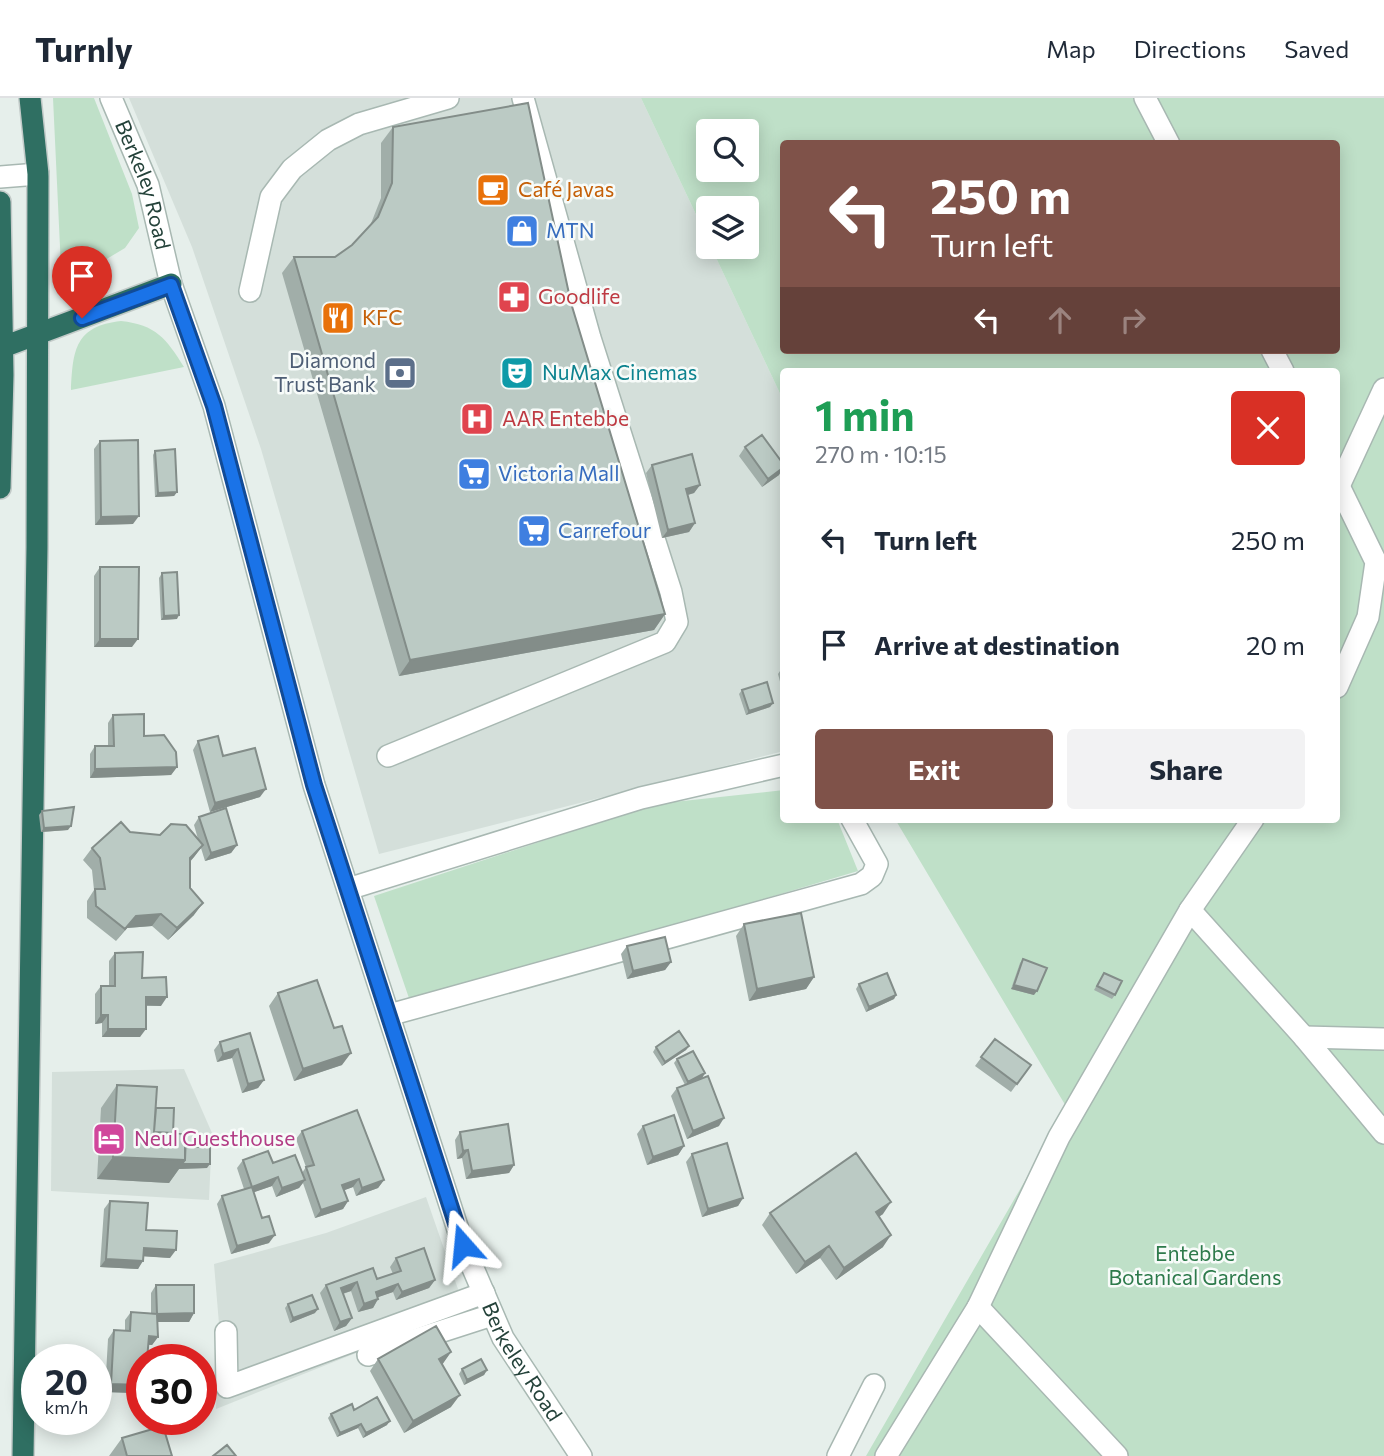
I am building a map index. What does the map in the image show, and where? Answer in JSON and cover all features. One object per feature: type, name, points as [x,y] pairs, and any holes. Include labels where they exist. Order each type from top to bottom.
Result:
[{"type":"highway","points":[[23,1456],[37,561],[37,174],[30,98]]},
{"type":"highway","points":[[0,202],[0,488]]},
{"type":"highway","points":[[2,347],[171,285]]},
{"type":"street","name":"Berkeley Road","points":[[111,98],[148,185],[171,285],[214,406],[314,785],[463,1245],[492,1315],[517,1361],[581,1456]]},
{"type":"street","points":[[250,291],[271,197],[292,169],[328,140],[359,124],[448,98]]},
{"type":"street","points":[[388,756],[666,642],[677,622],[671,592],[590,338],[523,98]]},
{"type":"street","points":[[1145,98],[1167,140]]},
{"type":"street","points":[[0,177],[37,174]]},
{"type":"street","points":[[1340,480],[1384,389]]},
{"type":"street","points":[[1340,488],[1380,564],[1368,617],[1340,680]]},
{"type":"street","points":[[348,888],[641,798],[780,766]]},
{"type":"street","points":[[389,1015],[861,884],[872,876],[877,864],[854,823]]},
{"type":"street","points":[[886,1456],[978,1307],[1059,1137],[1190,910],[1250,823]]},
{"type":"street","points":[[1190,910],[1304,1037],[1384,1133]]},
{"type":"street","points":[[1304,1037],[1384,1039]]},
{"type":"street","points":[[226,1332],[227,1387],[484,1293]]},
{"type":"street","points":[[978,1307],[1117,1456]]},
{"type":"street","points":[[368,1355],[492,1315]]},
{"type":"street","points":[[838,1456],[874,1385]]},
{"type":"shaded area","points":[[129,98],[641,98],[696,214],[696,259],[717,259],[780,394],[780,752],[379,854],[261,449],[192,247]]},
{"type":"shaded area","points":[[184,1069],[212,1133],[209,1200],[51,1191],[52,1072]]},
{"type":"shaded area","points":[[426,1197],[466,1312],[434,1322],[217,1409],[219,1324],[214,1264],[326,1233]]},
{"type":"green space","points":[[53,98],[94,98],[132,194],[139,228],[125,248],[105,260],[68,273],[61,268]]},
{"type":"green space","name":"Entebbe Botanical Gardens","points":[[641,98],[1384,98],[1384,1456],[866,1456],[1067,1108],[897,823],[1340,823],[1340,368],[780,368],[780,394],[717,259],[759,259],[759,196],[696,196],[696,214]]},
{"type":"green space","points":[[121,321],[143,326],[159,335],[184,367],[71,390],[73,363],[85,334],[94,328]]},
{"type":"green space","points":[[780,790],[780,823],[839,823],[858,871],[411,1004],[374,896],[655,804]]},
{"type":"building","name":"Victoria Mall","points":[[528,103],[571,303],[665,614],[410,660],[294,257],[335,257],[352,245],[378,217],[392,183],[393,127]]},
{"type":"building","points":[[762,435],[780,460],[780,470],[768,479],[745,447]]},
{"type":"building","points":[[138,440],[139,516],[101,517],[100,441]]},
{"type":"building","points":[[175,449],[177,492],[158,493],[155,451]]},
{"type":"building","points":[[692,454],[700,485],[686,489],[695,523],[668,530],[652,465]]},
{"type":"building","points":[[100,567],[139,567],[138,639],[100,639]]},
{"type":"building","points":[[177,572],[179,615],[164,616],[162,573]]},
{"type":"building","points":[[767,682],[773,703],[749,711],[742,690]]},
{"type":"building","points":[[144,714],[144,736],[164,735],[176,752],[177,767],[95,769],[95,746],[114,746],[113,715]]},
{"type":"building","points":[[218,736],[223,756],[255,748],[266,789],[215,803],[198,741]]},
{"type":"building","points":[[74,807],[71,826],[44,828],[42,811]]},
{"type":"building","points":[[226,808],[237,845],[211,853],[199,817]]},
{"type":"building","points":[[121,822],[130,832],[160,835],[171,824],[186,825],[203,845],[190,858],[190,888],[203,903],[177,928],[161,914],[136,916],[125,929],[96,906],[95,889],[105,889],[100,858],[92,848]]},
{"type":"building","points":[[801,913],[814,977],[757,989],[744,924]]},
{"type":"building","points":[[665,937],[671,962],[633,971],[627,946]]},
{"type":"building","points":[[143,952],[142,978],[166,977],[167,997],[146,997],[146,1029],[108,1029],[108,1015],[101,1015],[101,986],[115,986],[115,953]]},
{"type":"building","points":[[1023,959],[1047,968],[1037,991],[1014,985]]},
{"type":"building","points":[[887,973],[896,995],[869,1007],[859,984]]},
{"type":"building","points":[[1104,973],[1122,981],[1115,995],[1097,986]]},
{"type":"building","points":[[317,980],[334,1028],[342,1026],[351,1053],[303,1069],[278,993]]},
{"type":"building","points":[[679,1031],[689,1046],[665,1062],[656,1047]]},
{"type":"building","points":[[250,1033],[264,1080],[248,1084],[238,1049],[223,1054],[220,1042]]},
{"type":"building","points":[[995,1039],[1031,1065],[1017,1084],[981,1057]]},
{"type":"building","points":[[693,1051],[705,1073],[688,1082],[677,1059]]},
{"type":"building","points":[[708,1076],[724,1118],[693,1131],[677,1088]]},
{"type":"building","points":[[117,1085],[157,1087],[154,1132],[186,1134],[185,1160],[113,1157]]},
{"type":"building","points":[[156,1108],[174,1108],[173,1133],[154,1132]]},
{"type":"building","points":[[357,1110],[384,1180],[362,1188],[359,1179],[342,1185],[348,1201],[321,1210],[306,1167],[314,1165],[302,1131]]},
{"type":"building","points":[[674,1115],[684,1146],[653,1157],[643,1126]]},
{"type":"building","points":[[508,1124],[514,1165],[472,1171],[468,1150],[463,1151],[460,1132]]},
{"type":"building","points":[[727,1143],[743,1198],[708,1209],[692,1154]]},
{"type":"building","points":[[185,1147],[210,1147],[210,1164],[182,1164],[185,1160]]},
{"type":"building","points":[[268,1151],[273,1163],[295,1155],[305,1180],[282,1188],[278,1177],[252,1187],[243,1160]]},
{"type":"building","points":[[856,1153],[891,1202],[876,1212],[891,1235],[844,1268],[829,1246],[805,1262],[770,1213]]},
{"type":"building","points":[[252,1187],[262,1218],[269,1216],[275,1235],[237,1246],[222,1196]]},
{"type":"building","points":[[110,1201],[148,1203],[146,1230],[177,1231],[176,1250],[144,1248],[143,1261],[106,1259]]},
{"type":"building","points":[[424,1248],[435,1280],[402,1292],[398,1284],[376,1292],[378,1299],[364,1304],[357,1282],[341,1288],[352,1318],[340,1322],[326,1285],[373,1268],[377,1279],[401,1271],[396,1258]]},
{"type":"building","points":[[156,1285],[194,1285],[194,1313],[157,1314]]},
{"type":"building","points":[[312,1295],[318,1309],[293,1318],[288,1304]]},
{"type":"building","points":[[131,1312],[157,1314],[158,1337],[149,1336],[148,1344],[126,1344],[126,1385],[112,1384],[114,1330],[130,1331]]},
{"type":"building","points":[[436,1326],[451,1352],[439,1359],[460,1395],[413,1421],[378,1359]]},
{"type":"building","points":[[481,1359],[487,1370],[467,1380],[462,1369]]},
{"type":"building","points":[[377,1397],[390,1421],[366,1433],[361,1424],[340,1433],[331,1414],[352,1404],[354,1410]]},
{"type":"building","points":[[132,1435],[166,1435],[172,1456],[127,1456],[122,1438]]},
{"type":"building","points":[[227,1445],[236,1456],[213,1456]]},
{"type":"place","name":"Café Javas","points":[[493,190]]},
{"type":"place","name":"MTN","points":[[522,231]]},
{"type":"place","name":"Goodlife","points":[[514,297]]},
{"type":"place","name":"KFC","points":[[338,318]]},
{"type":"place","name":"Diamond Trust Bank","points":[[400,373]]},
{"type":"place","name":"NuMax Cinemas","points":[[517,373]]},
{"type":"place","name":"AAR Entebbe","points":[[477,419]]},
{"type":"place","name":"Victoria Mall","points":[[474,474]]},
{"type":"place","name":"Carrefour","points":[[534,531]]},
{"type":"place","name":"Neul Guesthouse","points":[[109,1139]]},
{"type":"route","points":[[82,318],[171,285],[214,406],[314,785],[463,1245]]}]
